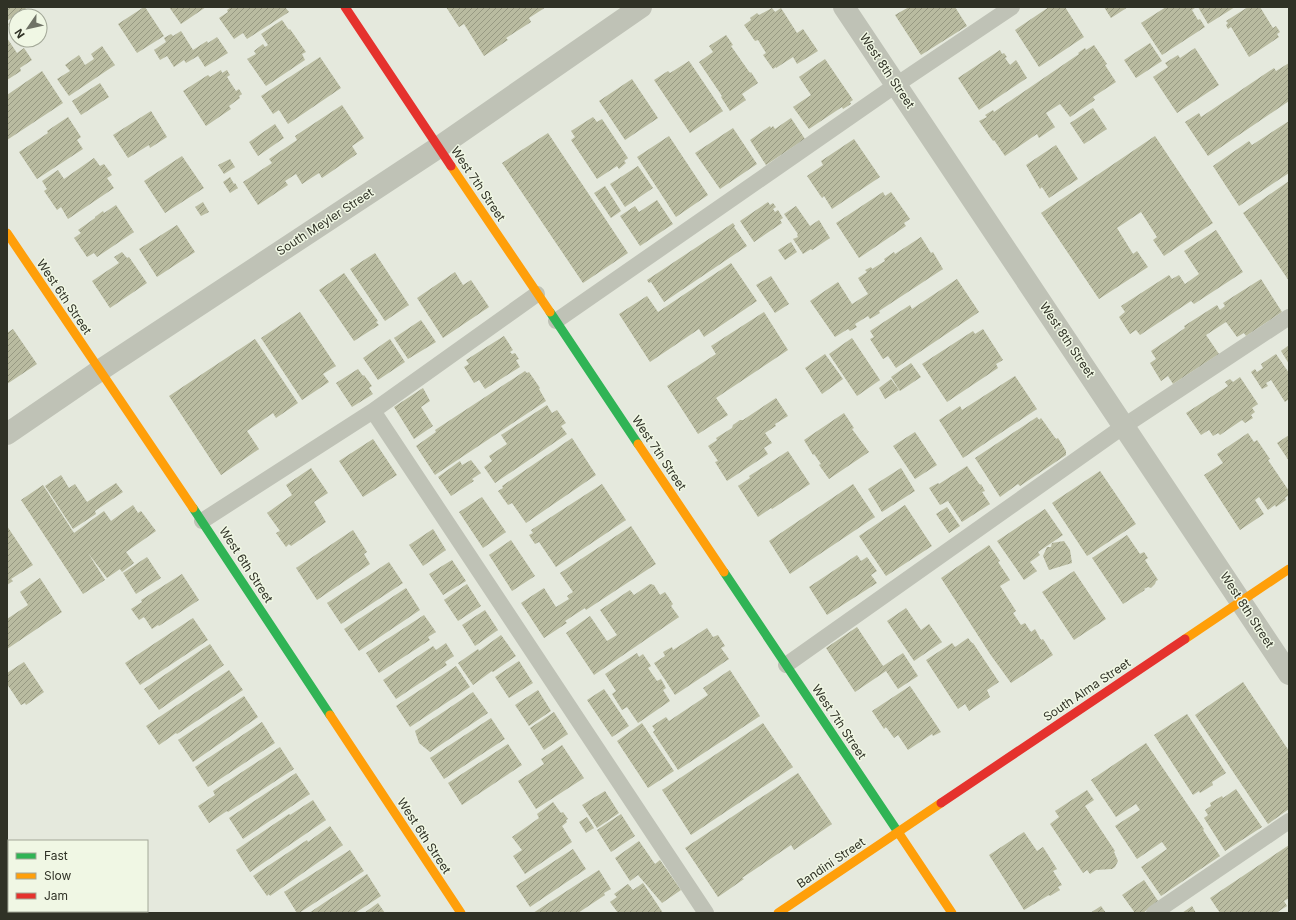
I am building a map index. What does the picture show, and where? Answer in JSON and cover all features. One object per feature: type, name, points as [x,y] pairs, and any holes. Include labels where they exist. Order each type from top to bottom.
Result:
[{"type":"street","name":"West 7th Street","points":[[345,7],[952,913]]},
{"type":"street","name":"South Meyler Street","points":[[7,434],[99,371],[439,147],[641,7]]},
{"type":"street","name":"West 8th Street","points":[[844,7],[1289,674]]},
{"type":"street","name":"West 6th Street","points":[[7,233],[202,521],[461,913]]},
{"type":"street","name":"South Alma Street","points":[[898,832],[1289,569]]},
{"type":"street","name":"Bandini Street","points":[[778,913],[898,832]]},
{"type":"lane","points":[[556,321],[896,85],[1012,7]]},
{"type":"lane","points":[[202,521],[373,411],[537,294]]},
{"type":"lane","points":[[786,665],[1124,426],[1289,317]]},
{"type":"lane","points":[[373,411],[706,913]]},
{"type":"lane","points":[[1154,913],[1289,821]]},
{"type":"building","points":[[7,7],[28,7],[8,8],[7,21]]},
{"type":"building","points":[[144,7],[164,36],[137,53],[118,24]]},
{"type":"building","points":[[169,7],[206,7],[181,24]]},
{"type":"building","points":[[231,7],[285,7],[289,12],[247,39],[243,33],[234,39],[219,18],[228,12],[227,10]]},
{"type":"building","points":[[446,7],[546,7],[529,18],[531,22],[506,38],[508,40],[484,56],[464,24],[459,27]]},
{"type":"building","points":[[909,7],[955,7],[967,26],[921,55],[895,15]]},
{"type":"building","points":[[1049,7],[1065,7],[1084,37],[1039,67],[1015,30]]},
{"type":"building","points":[[1104,7],[1128,7],[1111,18]]},
{"type":"building","points":[[1166,7],[1194,7],[1195,8],[1192,10],[1198,20],[1200,19],[1205,27],[1162,55],[1141,23]]},
{"type":"building","points":[[1198,7],[1235,7],[1208,24]]},
{"type":"building","points":[[1248,7],[1260,7],[1273,28],[1276,26],[1280,32],[1277,34],[1279,37],[1249,57],[1231,27],[1228,29],[1226,25],[1228,23],[1226,21]]},
{"type":"building","points":[[772,8],[775,12],[781,8],[797,33],[803,29],[818,51],[797,64],[793,57],[773,69],[763,55],[766,53],[758,40],[755,41],[744,25],[757,13],[759,15]]},
{"type":"building","points":[[282,20],[306,52],[302,54],[305,60],[266,86],[247,59],[256,54],[254,51],[263,44],[265,47],[268,45],[261,34]]},
{"type":"building","points":[[181,31],[193,50],[207,41],[208,43],[217,37],[228,53],[205,67],[198,56],[186,63],[184,60],[174,67],[167,56],[160,60],[154,50],[166,42],[164,38],[171,34],[173,36]]},
{"type":"building","points":[[726,35],[733,45],[731,46],[758,83],[742,94],[746,100],[730,111],[721,97],[722,96],[699,62],[713,52],[709,46]]},
{"type":"building","points":[[7,38],[8,48],[14,48],[17,53],[24,48],[32,60],[20,68],[21,71],[7,80]]},
{"type":"building","points":[[1150,43],[1162,61],[1136,78],[1124,60]]},
{"type":"building","points":[[1094,45],[1107,64],[1105,65],[1116,82],[1093,97],[1095,100],[1070,117],[1060,104],[1046,113],[1055,127],[1039,138],[1037,134],[1005,156],[979,121],[987,117],[985,115],[993,110],[994,112],[1079,54],[1078,53],[1085,48],[1086,50]]},
{"type":"building","points":[[102,46],[115,65],[69,96],[57,79],[70,71],[65,65],[79,55],[85,65],[94,59],[91,54]]},
{"type":"building","points":[[1195,48],[1219,85],[1177,113],[1153,77],[1168,67],[1165,63],[1178,55],[1180,58]]},
{"type":"building","points":[[1000,50],[1002,54],[1004,53],[1007,57],[1005,58],[1010,65],[1016,60],[1027,78],[979,110],[958,78]]},
{"type":"building","points":[[320,57],[341,88],[288,124],[279,110],[273,114],[261,96]]},
{"type":"building","points":[[825,59],[853,100],[850,102],[851,104],[843,109],[842,107],[809,129],[793,107],[811,95],[799,77]]},
{"type":"building","points":[[689,61],[723,111],[690,133],[654,80],[668,71],[670,73]]},
{"type":"building","points":[[1289,63],[1289,101],[1208,156],[1185,122],[1199,113],[1201,117],[1274,68],[1276,71]]},
{"type":"building","points":[[221,70],[222,73],[227,70],[230,75],[227,77],[236,91],[239,89],[242,94],[239,96],[240,98],[229,106],[231,109],[206,126],[183,91],[208,75],[210,77]]},
{"type":"building","points":[[42,71],[63,103],[7,140],[7,95]]},
{"type":"building","points":[[632,79],[658,118],[625,140],[599,101]]},
{"type":"building","points":[[100,83],[109,97],[81,115],[72,101]]},
{"type":"building","points":[[342,105],[364,138],[352,146],[357,154],[322,178],[319,173],[302,184],[296,174],[285,181],[288,185],[258,205],[243,182],[272,163],[269,159],[297,140],[295,136]]},
{"type":"building","points":[[1093,108],[1107,129],[1084,144],[1070,123]]},
{"type":"building","points":[[151,111],[167,137],[150,148],[149,145],[128,158],[113,135]]},
{"type":"building","points":[[68,117],[81,137],[77,140],[83,149],[37,179],[19,152],[48,133],[47,131]]},
{"type":"building","points":[[593,117],[597,122],[602,119],[628,158],[624,161],[626,163],[619,169],[617,166],[597,179],[571,140],[575,137],[571,131]]},
{"type":"building","points":[[791,118],[805,139],[766,165],[750,140],[770,126],[771,128],[773,126],[775,129]]},
{"type":"building","points":[[1289,121],[1289,173],[1239,206],[1213,166],[1249,141],[1252,145]]},
{"type":"building","points":[[275,124],[284,138],[258,156],[249,142]]},
{"type":"building","points":[[733,128],[757,164],[720,189],[695,153]]},
{"type":"building","points":[[548,133],[628,253],[583,283],[502,163]]},
{"type":"building","points":[[669,136],[708,195],[676,217],[637,157]]},
{"type":"building","points":[[1155,136],[1213,223],[1164,256],[1153,240],[1157,237],[1141,212],[1117,228],[1133,254],[1137,251],[1148,267],[1099,299],[1041,213]]},
{"type":"building","points":[[854,139],[880,177],[832,209],[824,196],[822,198],[807,176],[823,165],[821,161]]},
{"type":"building","points":[[1056,145],[1078,179],[1049,198],[1042,187],[1040,189],[1026,165]]},
{"type":"building","points":[[182,156],[204,188],[165,213],[144,181]]},
{"type":"building","points":[[94,158],[100,166],[104,164],[112,175],[107,178],[114,188],[68,219],[61,207],[57,210],[44,191],[47,189],[42,181],[58,170],[64,179]]},
{"type":"building","points":[[230,159],[235,167],[224,174],[218,165]]},
{"type":"building","points":[[638,166],[653,188],[625,207],[610,184]]},
{"type":"building","points":[[230,177],[238,188],[230,193],[223,182]]},
{"type":"building","points":[[1289,181],[1289,281],[1243,213]]},
{"type":"building","points":[[605,186],[621,211],[611,218],[594,193]]},
{"type":"building","points":[[883,192],[885,196],[891,192],[910,219],[904,223],[906,226],[859,258],[836,223]]},
{"type":"building","points":[[657,200],[673,224],[640,246],[620,216],[635,206],[639,212]]},
{"type":"building","points":[[203,202],[209,212],[201,216],[195,207]]},
{"type":"building","points":[[768,202],[770,205],[773,203],[776,207],[773,209],[775,212],[778,210],[783,218],[780,220],[782,223],[754,242],[740,221]]},
{"type":"building","points":[[116,205],[134,232],[97,257],[94,253],[87,257],[74,238],[81,233],[78,230],[103,211],[104,213]]},
{"type":"building","points":[[796,206],[810,226],[819,220],[830,238],[803,254],[793,239],[798,237],[798,234],[784,214]]},
{"type":"building","points":[[733,223],[735,226],[734,227],[747,246],[664,302],[651,282],[649,283],[647,280]]},
{"type":"building","points":[[177,225],[195,252],[157,277],[139,249]]},
{"type":"building","points":[[1216,230],[1243,272],[1194,304],[1191,301],[1140,335],[1136,330],[1130,334],[1119,317],[1125,312],[1121,306],[1169,275],[1172,279],[1179,275],[1185,284],[1199,274],[1184,251]]},
{"type":"building","points":[[921,237],[931,253],[933,252],[943,269],[879,311],[880,313],[870,319],[868,316],[855,324],[857,327],[850,331],[848,329],[835,337],[810,301],[838,282],[852,304],[868,294],[858,278],[867,272],[865,270],[871,267],[872,269],[885,261],[884,259],[894,252],[895,254]]},
{"type":"building","points":[[791,242],[797,252],[785,260],[778,250]]},
{"type":"building","points":[[122,252],[127,258],[129,257],[147,283],[110,308],[92,281],[119,263],[114,257]]},
{"type":"building","points":[[375,253],[409,305],[385,321],[350,269]]},
{"type":"building","points":[[731,263],[757,301],[704,337],[699,329],[650,362],[619,314],[647,296],[658,312]]},
{"type":"building","points":[[455,272],[463,285],[471,280],[489,307],[443,338],[417,298]]},
{"type":"building","points":[[344,273],[378,321],[376,322],[379,325],[354,341],[319,290]]},
{"type":"building","points":[[771,276],[789,304],[775,313],[756,285]]},
{"type":"building","points":[[957,279],[979,312],[896,368],[888,356],[883,359],[870,339],[874,337],[870,331],[910,305],[912,309]]},
{"type":"building","points":[[1261,279],[1282,312],[1246,336],[1244,333],[1237,337],[1226,322],[1206,335],[1219,354],[1173,384],[1168,376],[1161,381],[1150,363],[1156,359],[1151,351],[1185,328],[1184,326],[1217,305],[1220,310],[1225,306],[1223,303]]},
{"type":"building","points":[[300,312],[336,366],[323,374],[329,382],[302,400],[261,338]]},
{"type":"building","points":[[764,312],[788,350],[716,398],[728,415],[698,434],[667,386],[716,354],[711,346]]},
{"type":"building","points":[[421,320],[436,342],[408,359],[394,338]]},
{"type":"building","points":[[13,329],[37,364],[7,384],[7,333]]},
{"type":"building","points":[[983,329],[1003,360],[996,364],[998,368],[947,402],[922,364],[973,331],[975,334]]},
{"type":"building","points":[[504,336],[513,350],[510,352],[512,354],[515,353],[519,359],[516,360],[520,367],[485,389],[479,380],[474,383],[464,367],[469,364],[466,360]]},
{"type":"building","points":[[852,338],[880,380],[857,396],[829,354]]},
{"type":"building","points":[[255,339],[298,403],[276,418],[273,413],[247,431],[259,449],[221,475],[169,396]]},
{"type":"building","points":[[390,339],[405,362],[378,380],[363,358]]},
{"type":"building","points":[[1289,345],[1289,364],[1281,351]]},
{"type":"building","points":[[825,354],[843,379],[822,394],[805,368]]},
{"type":"building","points":[[1276,354],[1289,373],[1289,399],[1285,402],[1271,380],[1266,383],[1268,386],[1262,389],[1251,372],[1255,369],[1257,372],[1263,368],[1261,364]]},
{"type":"building","points":[[911,363],[921,377],[900,391],[891,377]]},
{"type":"building","points":[[358,369],[372,386],[369,388],[373,394],[352,407],[336,383]]},
{"type":"building","points":[[525,371],[527,373],[529,372],[540,388],[539,389],[546,401],[435,475],[416,446],[436,432],[435,430]]},
{"type":"building","points":[[1015,376],[1037,409],[963,458],[939,420],[960,406],[962,410]]},
{"type":"building","points":[[1240,377],[1258,404],[1252,408],[1255,412],[1251,415],[1253,418],[1245,423],[1242,420],[1220,435],[1218,433],[1213,436],[1209,430],[1201,435],[1186,413],[1228,386],[1225,382],[1230,379],[1233,382]]},
{"type":"building","points":[[891,379],[899,390],[885,399],[879,388]]},
{"type":"building","points":[[423,388],[430,401],[421,407],[433,426],[414,439],[394,407]]},
{"type":"building","points":[[776,398],[788,416],[775,424],[776,426],[765,433],[772,443],[764,448],[768,454],[727,481],[715,462],[718,461],[708,446],[740,420],[743,420]]},
{"type":"building","points":[[547,405],[552,413],[557,410],[566,423],[561,426],[567,434],[495,483],[484,467],[492,461],[489,456],[507,444],[501,435]]},
{"type":"building","points":[[844,413],[854,428],[852,429],[869,452],[829,479],[819,465],[821,464],[814,454],[813,455],[804,440]]},
{"type":"building","points":[[1037,417],[1039,420],[1041,418],[1056,439],[1058,438],[1066,451],[1066,455],[1020,486],[1018,484],[1000,497],[975,458]]},
{"type":"building","points":[[915,432],[937,465],[915,479],[893,446]]},
{"type":"building","points":[[1248,433],[1254,442],[1257,440],[1270,459],[1268,460],[1289,491],[1289,495],[1285,498],[1286,500],[1276,507],[1275,505],[1268,510],[1259,497],[1255,500],[1264,514],[1240,530],[1204,475],[1223,463],[1217,454]]},
{"type":"building","points":[[1289,435],[1289,461],[1277,443]]},
{"type":"building","points":[[572,438],[596,475],[526,523],[512,503],[508,505],[498,491],[503,488],[502,486]]},
{"type":"building","points":[[373,439],[397,475],[363,497],[339,461]]},
{"type":"building","points":[[788,451],[810,484],[758,517],[738,486],[750,478],[749,476]]},
{"type":"building","points":[[471,460],[481,473],[472,479],[474,481],[451,496],[438,477],[460,461],[462,465]]},
{"type":"building","points":[[967,466],[980,485],[981,484],[985,491],[982,492],[990,504],[962,522],[948,501],[940,505],[929,488],[938,483],[939,484]]},
{"type":"building","points":[[311,468],[328,493],[314,502],[326,522],[291,546],[289,544],[286,547],[276,533],[280,531],[267,513],[292,495],[286,485]]},
{"type":"building","points":[[901,468],[915,491],[882,512],[868,489]]},
{"type":"building","points":[[1100,471],[1136,524],[1087,556],[1052,503]]},
{"type":"building","points":[[61,475],[69,488],[75,484],[87,502],[116,483],[123,492],[95,511],[96,514],[73,529],[45,486]]},
{"type":"building","points":[[602,484],[626,520],[556,567],[539,542],[535,544],[529,535],[533,533],[531,530]]},
{"type":"building","points":[[853,484],[875,517],[790,574],[769,541]]},
{"type":"building","points":[[43,485],[74,533],[104,511],[111,521],[133,505],[138,513],[141,511],[156,531],[126,552],[134,563],[122,572],[120,569],[107,578],[88,553],[105,580],[83,594],[21,500]]},
{"type":"building","points":[[482,497],[506,532],[483,548],[459,512]]},
{"type":"building","points":[[905,505],[932,546],[886,576],[859,536]]},
{"type":"building","points":[[947,507],[960,526],[949,533],[936,514]]},
{"type":"building","points":[[1045,509],[1063,535],[1038,552],[1040,555],[1030,562],[1037,571],[1024,580],[997,541]]},
{"type":"building","points":[[7,526],[33,565],[11,579],[13,581],[7,585]]},
{"type":"building","points":[[631,526],[656,564],[586,610],[585,608],[565,621],[567,623],[544,638],[521,603],[544,588],[556,607],[569,599],[567,596],[573,592],[560,573]]},
{"type":"building","points":[[433,529],[446,550],[423,566],[409,545]]},
{"type":"building","points":[[353,530],[367,552],[364,554],[370,564],[317,600],[296,568]]},
{"type":"building","points":[[1127,535],[1140,554],[1144,552],[1148,558],[1145,560],[1158,580],[1151,588],[1148,587],[1144,589],[1145,590],[1123,604],[1092,558]]},
{"type":"building","points":[[511,540],[535,576],[512,591],[489,555]]},
{"type":"building","points":[[1064,541],[1070,550],[1072,563],[1049,570],[1043,556],[1047,547],[1051,547],[1052,543]]},
{"type":"building","points":[[989,545],[1000,561],[998,562],[1010,580],[1000,586],[1016,611],[1013,613],[1021,625],[1025,623],[1031,632],[1035,629],[1041,640],[1043,639],[1053,655],[1011,683],[990,654],[941,578]]},
{"type":"building","points":[[857,555],[861,561],[867,557],[877,571],[871,575],[877,583],[827,615],[809,587]]},
{"type":"building","points":[[147,557],[161,578],[136,594],[123,573]]},
{"type":"building","points":[[452,560],[466,581],[443,595],[429,574]]},
{"type":"building","points":[[389,562],[403,583],[341,624],[327,603]]},
{"type":"building","points":[[1074,571],[1106,619],[1074,640],[1042,592]]},
{"type":"building","points":[[182,574],[199,600],[152,629],[144,617],[139,620],[131,609],[142,602],[141,600]]},
{"type":"building","points":[[40,578],[62,612],[7,649],[7,619],[28,605],[20,592]]},
{"type":"building","points":[[467,584],[481,606],[458,621],[444,600]]},
{"type":"building","points":[[650,584],[654,585],[660,595],[665,592],[673,604],[671,606],[679,617],[594,675],[566,633],[590,616],[607,641],[617,635],[600,610],[630,590],[634,595]]},
{"type":"building","points":[[406,588],[420,610],[359,651],[344,629]]},
{"type":"building","points":[[906,608],[921,630],[929,624],[942,642],[914,661],[887,621]]},
{"type":"building","points":[[485,610],[498,630],[475,646],[462,625]]},
{"type":"building","points":[[424,615],[436,632],[428,637],[430,640],[379,673],[366,653]]},
{"type":"building","points":[[193,618],[208,640],[140,685],[125,663]]},
{"type":"building","points":[[857,627],[883,666],[903,653],[918,676],[898,689],[886,671],[855,692],[826,648]]},
{"type":"building","points":[[707,628],[713,637],[718,635],[725,646],[721,648],[729,659],[675,695],[654,663],[665,656],[663,652],[672,647],[673,650]]},
{"type":"building","points":[[501,635],[516,656],[473,685],[458,663],[478,649],[479,651]]},
{"type":"building","points":[[968,638],[973,643],[999,682],[987,690],[990,697],[969,711],[965,704],[958,709],[926,660],[952,643],[955,647]]},
{"type":"building","points":[[446,643],[454,656],[445,662],[447,665],[396,699],[383,680],[433,646],[436,650]]},
{"type":"building","points":[[210,644],[224,665],[159,710],[144,689]]},
{"type":"building","points":[[637,653],[639,657],[643,654],[651,666],[648,668],[657,681],[661,679],[666,688],[663,690],[670,701],[638,723],[627,707],[622,710],[612,694],[616,691],[605,674]]},
{"type":"building","points":[[519,661],[533,683],[509,698],[495,677]]},
{"type":"building","points":[[24,662],[44,692],[26,705],[25,703],[21,705],[7,684],[7,673]]},
{"type":"building","points":[[456,666],[470,687],[410,727],[396,706]]},
{"type":"building","points":[[229,670],[243,690],[159,745],[146,726]]},
{"type":"building","points":[[730,670],[760,716],[678,770],[653,732],[655,730],[652,726],[666,717],[669,721],[708,695],[703,688]]},
{"type":"building","points":[[1243,682],[1289,751],[1289,809],[1268,824],[1195,715]]},
{"type":"building","points":[[910,686],[941,732],[933,736],[932,734],[908,750],[898,735],[894,738],[886,727],[884,729],[872,711]]},
{"type":"building","points":[[604,689],[629,726],[612,737],[587,700]]},
{"type":"building","points":[[538,690],[551,711],[529,726],[515,705]]},
{"type":"building","points":[[473,692],[488,713],[430,752],[419,743],[415,731]]},
{"type":"building","points":[[244,696],[258,717],[193,762],[178,740]]},
{"type":"building","points":[[554,712],[568,734],[544,750],[530,728]]},
{"type":"building","points":[[1187,714],[1226,773],[1212,782],[1213,785],[1200,793],[1199,791],[1193,795],[1154,735]]},
{"type":"building","points":[[491,718],[505,739],[444,779],[430,758]]},
{"type":"building","points":[[262,722],[275,743],[208,787],[195,767]]},
{"type":"building","points":[[642,723],[674,771],[648,788],[617,741]]},
{"type":"building","points":[[763,723],[793,767],[691,835],[662,790]]},
{"type":"building","points":[[1146,743],[1204,829],[1203,830],[1220,856],[1161,896],[1141,867],[1167,849],[1162,842],[1137,859],[1115,826],[1140,810],[1136,804],[1116,817],[1091,780]]},
{"type":"building","points":[[508,744],[522,765],[462,805],[448,783]]},
{"type":"building","points":[[562,745],[584,778],[536,809],[518,781],[544,764],[541,759]]},
{"type":"building","points":[[280,747],[294,769],[209,823],[198,806],[215,795],[213,791]]},
{"type":"building","points":[[296,773],[310,794],[243,839],[229,818]]},
{"type":"building","points":[[798,773],[832,824],[794,850],[791,845],[742,878],[744,879],[718,897],[685,848]]},
{"type":"building","points":[[1236,789],[1262,827],[1225,851],[1204,818],[1208,815],[1205,810],[1211,806],[1210,803],[1222,796],[1223,798]]},
{"type":"building","points":[[1087,790],[1094,800],[1085,806],[1115,851],[1114,852],[1118,861],[1112,869],[1096,870],[1090,874],[1087,870],[1083,873],[1050,824],[1059,817],[1055,811]]},
{"type":"building","points":[[605,791],[619,813],[597,828],[582,805]]},
{"type":"building","points":[[313,800],[326,820],[250,872],[236,850],[289,814],[290,815]]},
{"type":"building","points":[[553,802],[561,813],[563,812],[568,819],[562,826],[572,842],[525,874],[513,856],[522,850],[512,837],[539,818],[537,814]]},
{"type":"building","points":[[621,814],[635,836],[611,852],[597,830]]},
{"type":"building","points":[[587,817],[594,828],[586,833],[579,822]]},
{"type":"building","points":[[330,826],[343,845],[270,896],[269,894],[267,896],[253,876],[307,840],[308,842]]},
{"type":"building","points":[[1024,832],[1037,851],[1043,847],[1057,869],[1053,871],[1062,885],[1058,887],[1060,890],[1024,910],[989,855]]},
{"type":"building","points":[[639,841],[655,864],[660,860],[681,890],[662,903],[638,875],[630,881],[615,858]]},
{"type":"building","points":[[1289,845],[1289,898],[1284,901],[1287,906],[1276,913],[1220,913],[1210,898]]},
{"type":"building","points":[[573,849],[586,869],[530,907],[516,886]]},
{"type":"building","points":[[350,850],[364,871],[297,913],[284,892]]},
{"type":"building","points":[[599,870],[611,889],[604,893],[605,895],[578,913],[533,913]]},
{"type":"building","points":[[367,874],[381,896],[355,913],[309,913]]},
{"type":"building","points":[[1144,880],[1158,901],[1143,913],[1135,913],[1122,895]]},
{"type":"building","points":[[643,883],[663,913],[618,913],[610,902],[617,897],[614,894],[628,884],[633,890]]},
{"type":"building","points":[[378,903],[385,913],[364,913]]},
{"type":"building","points":[[1101,906],[1106,913],[1090,913]]},
{"type":"building","points":[[1192,906],[1196,913],[1182,913]]},
{"type":"traffic: fast","points":[[550,312],[638,444]]},
{"type":"traffic: fast","points":[[193,508],[330,715]]},
{"type":"traffic: fast","points":[[724,572],[900,835]]},
{"type":"traffic: slow","points":[[451,166],[550,312]]},
{"type":"traffic: slow","points":[[7,233],[193,508]]},
{"type":"traffic: slow","points":[[638,444],[724,572]]},
{"type":"traffic: slow","points":[[1185,639],[1289,569]]},
{"type":"traffic: slow","points":[[330,715],[461,913]]},
{"type":"traffic: slow","points":[[778,913],[941,803]]},
{"type":"traffic: slow","points":[[900,835],[952,913]]},
{"type":"traffic: jam","points":[[345,7],[451,166]]},
{"type":"traffic: jam","points":[[941,803],[1185,639]]}]
